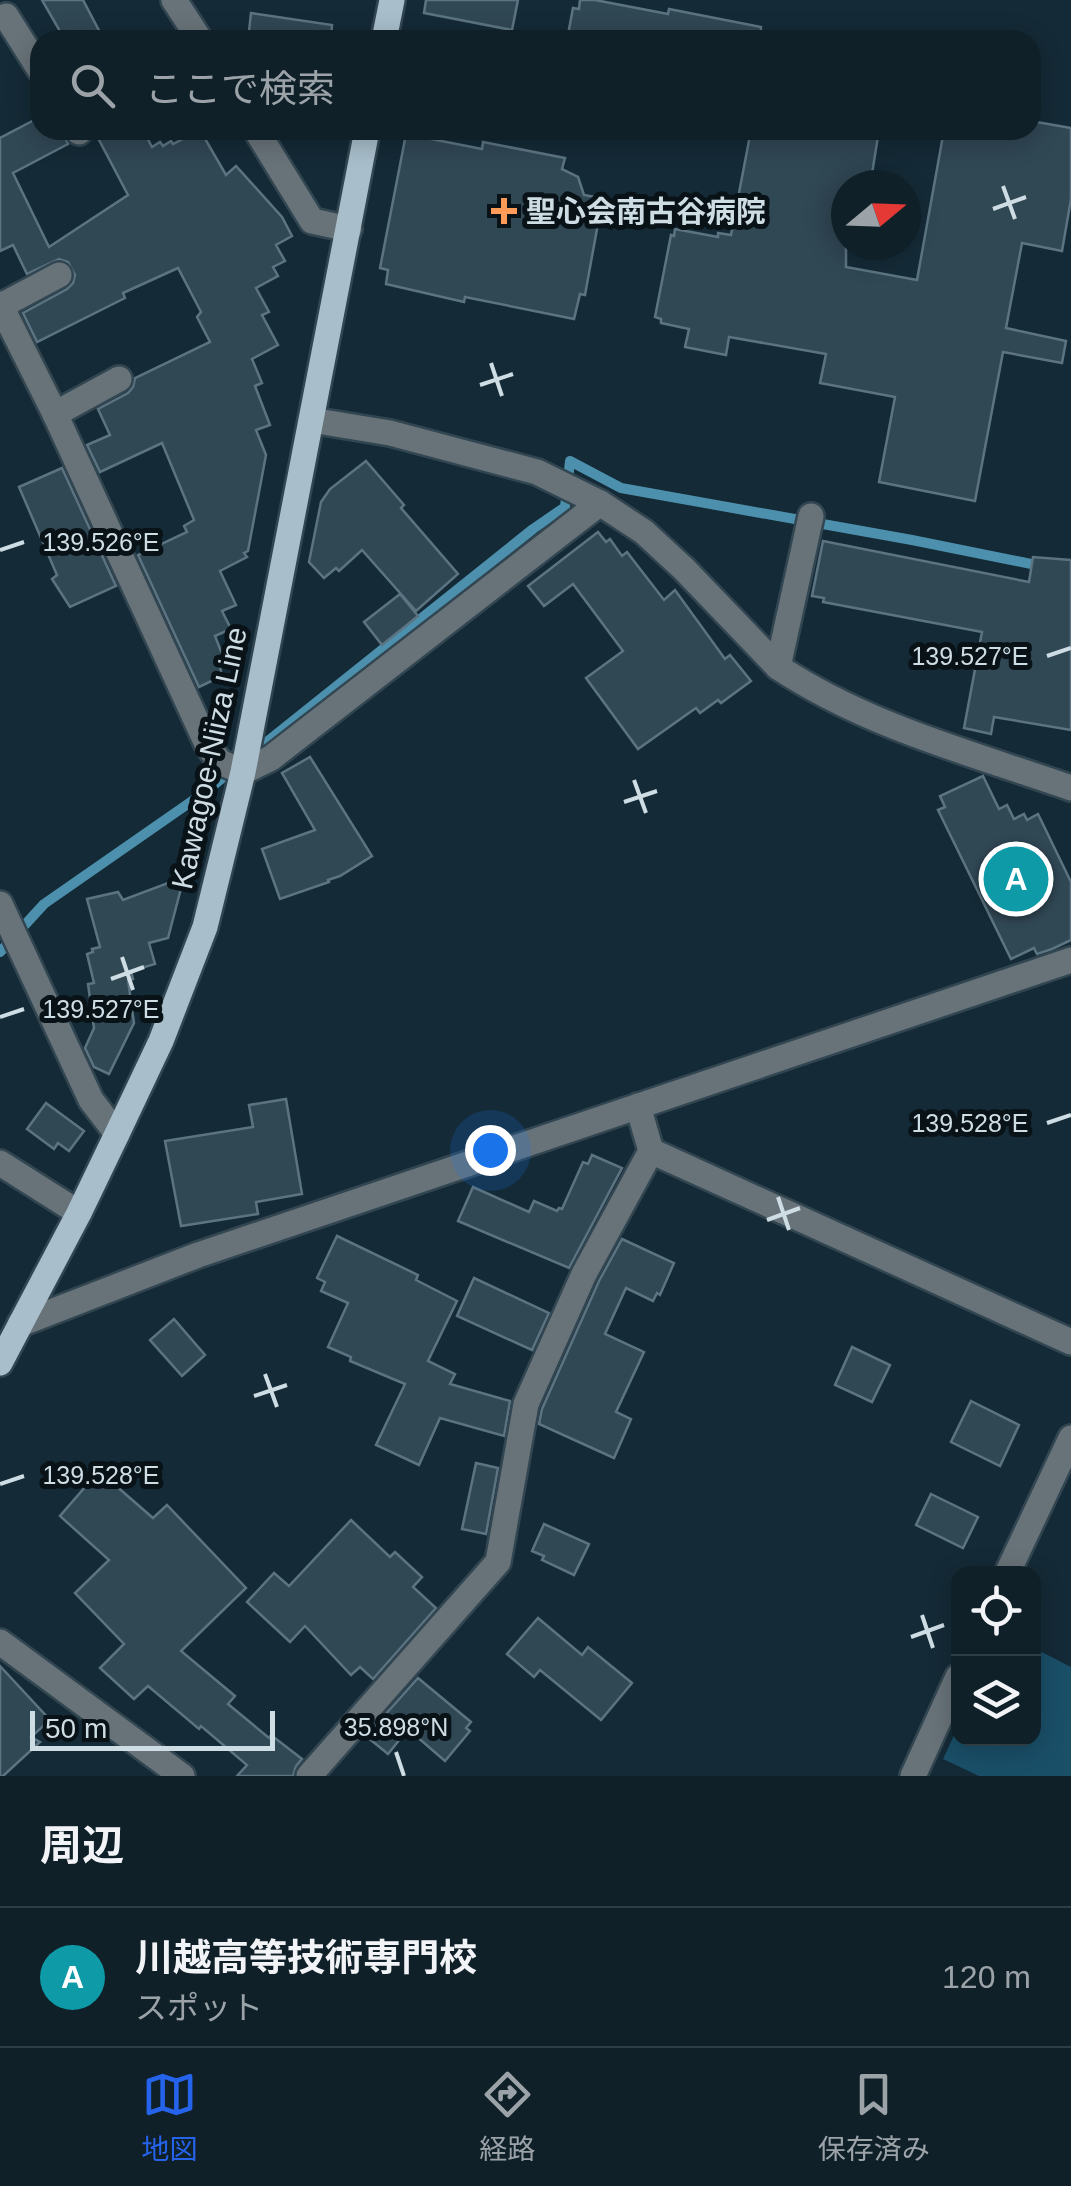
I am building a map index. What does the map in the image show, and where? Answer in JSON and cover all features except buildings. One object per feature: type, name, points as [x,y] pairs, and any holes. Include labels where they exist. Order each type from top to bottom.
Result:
[{"type":"main road","points":[[386,30],[392,0]]},
{"type":"main road","name":"Kawagoe-Niiza Line","points":[[0,1363],[118,1134],[161,1041],[205,927],[243,772],[365,140]]},
{"type":"street","points":[[174,0],[194,30]]},
{"type":"street","points":[[9,13],[30,52]]},
{"type":"street","points":[[262,140],[312,221],[349,229]]},
{"type":"street","points":[[60,274],[0,305],[55,414],[208,746],[220,762],[243,772],[271,758],[600,503]]},
{"type":"street","points":[[55,414],[119,379]]},
{"type":"street","points":[[312,420],[390,433],[537,472],[600,503],[644,532],[778,667],[832,700],[877,720],[1071,788]]},
{"type":"street","points":[[778,667],[811,516]]},
{"type":"street","points":[[0,904],[90,1100],[118,1134]]},
{"type":"street","points":[[20,1324],[198,1254],[1071,960]]},
{"type":"street","points":[[309,1776],[498,1562],[526,1404],[584,1274],[652,1151],[638,1106]]},
{"type":"street","points":[[652,1151],[1071,1342]]},
{"type":"street","points":[[0,1163],[79,1213]]},
{"type":"street","points":[[1011,1566],[1071,1438]]},
{"type":"street","points":[[0,1642],[182,1776]]},
{"type":"street","points":[[912,1776],[951,1692]]},
{"type":"shaded area","points":[[1041,1652],[1071,1667],[1071,1776],[979,1776],[943,1759],[951,1742],[951,1746],[1041,1746]]},
{"type":"waterway","points":[[253,753],[565,507],[570,461],[621,488],[1041,566]]},
{"type":"waterway","points":[[0,952],[44,904],[232,770]]},
{"type":"place","name":"聖心会南古谷病院","points":[[504,211]]},
{"type":"place","name":"川越高等技術専門校","points":[[1016,879]]}]
